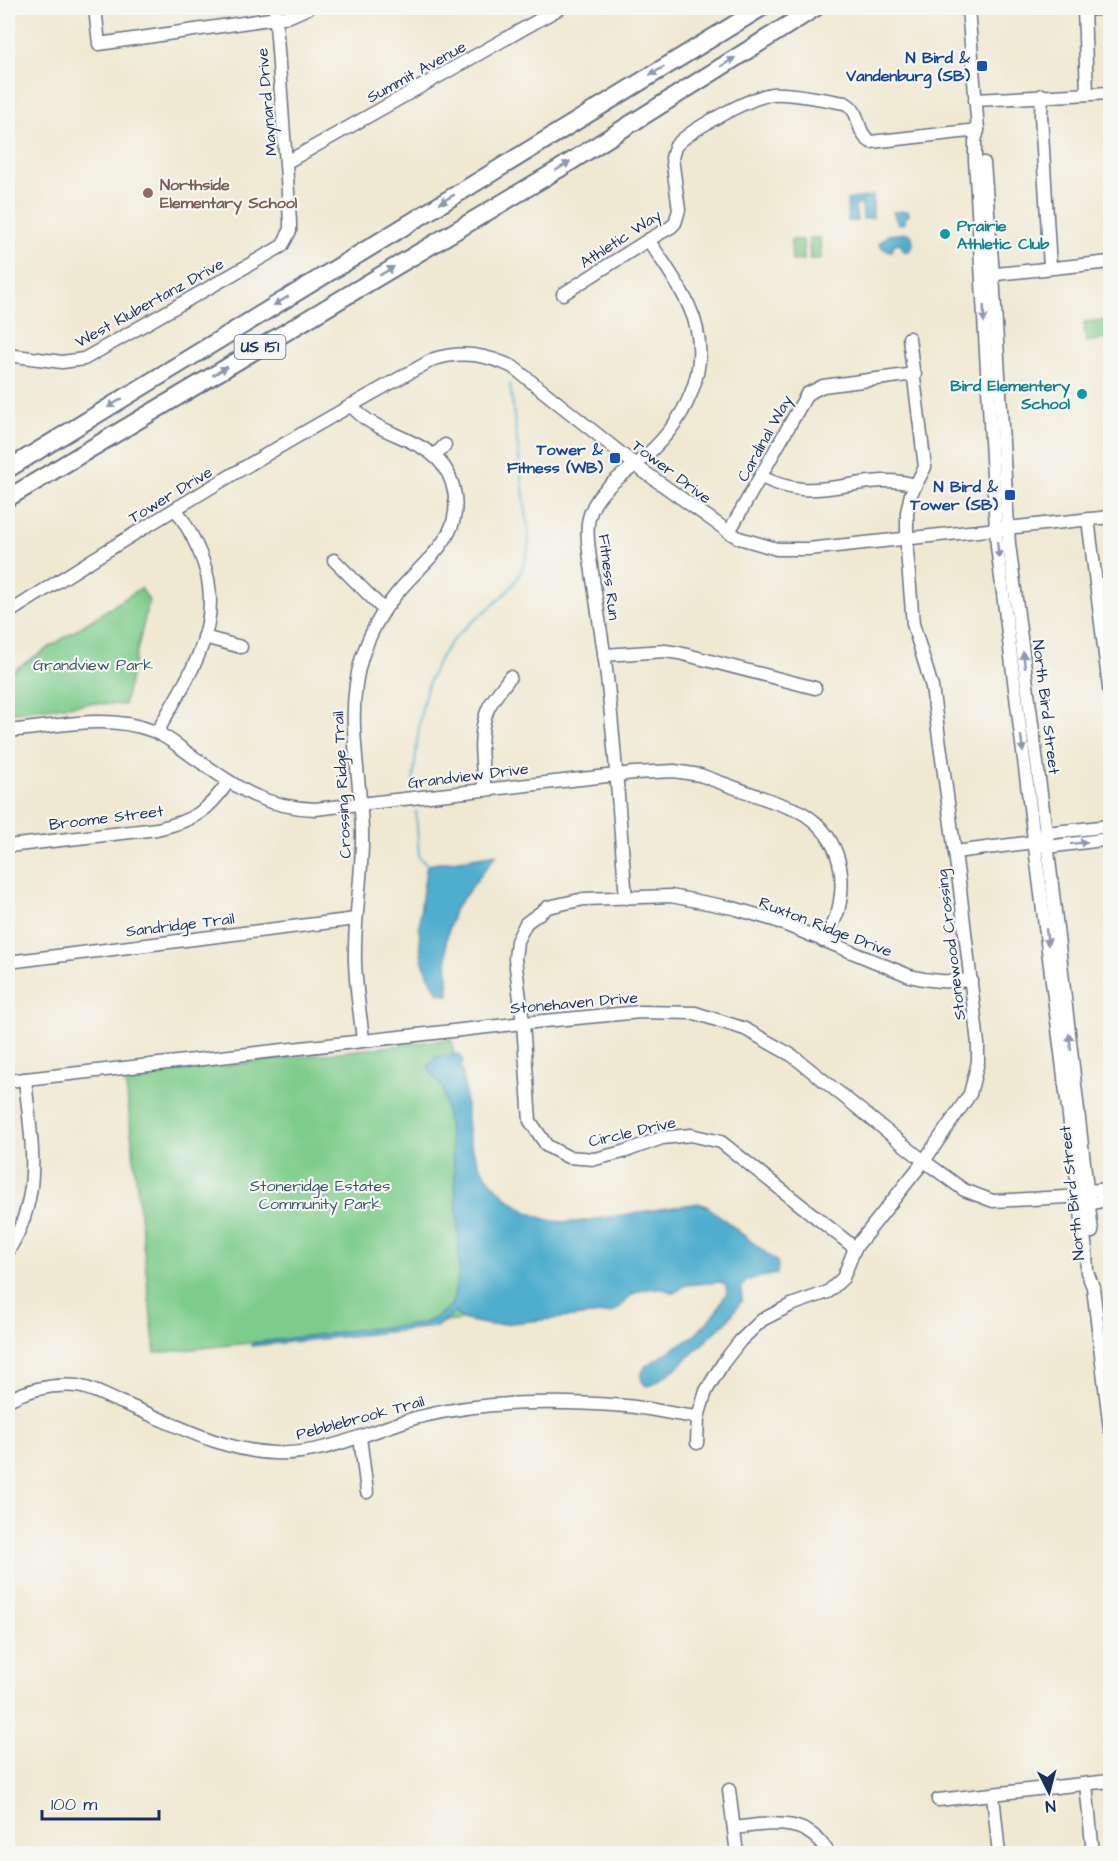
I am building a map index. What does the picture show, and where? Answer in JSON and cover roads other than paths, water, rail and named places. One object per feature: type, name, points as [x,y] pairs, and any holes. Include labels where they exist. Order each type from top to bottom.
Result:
[{"type":"highway","name":"US 151","points":[[8,469],[761,8]]},
{"type":"highway","name":"US 151","points":[[8,498],[549,174],[815,8]]},
{"type":"highway","points":[[8,512],[124,436],[193,387]]},
{"type":"highway","points":[[8,464],[93,416]]},
{"type":"street","points":[[95,8],[99,44],[275,13],[290,16],[308,8]]},
{"type":"street","name":"Summit Avenue","points":[[287,162],[560,8]]},
{"type":"street","name":"North Bird Street","points":[[968,8],[978,130],[975,141],[975,159],[988,275],[1002,529],[1034,842],[1086,1196]]},
{"type":"street","points":[[1087,94],[1084,9],[1110,8]]},
{"type":"street","name":"Maynard Drive","points":[[267,256],[282,246],[290,231],[275,13]]},
{"type":"street","points":[[975,100],[1110,93]]},
{"type":"street","name":"Athletic Way","points":[[563,294],[672,227],[677,220],[679,210],[672,158],[677,144],[722,115],[769,95],[781,94],[845,103],[856,112],[860,131],[867,141],[871,142],[978,130]]},
{"type":"street","points":[[1042,95],[1041,115],[1050,268]]},
{"type":"street","name":"Fitness Run","points":[[626,898],[604,655],[590,557],[588,523],[599,496],[648,454],[684,411],[696,381],[700,350],[689,307],[648,240]]},
{"type":"street","name":"West Klubertanz Drive","points":[[8,355],[62,362],[84,359],[267,256]]},
{"type":"street","points":[[988,275],[1110,262]]},
{"type":"street","name":"Stonewood Crossing","points":[[697,1443],[698,1418],[706,1391],[723,1363],[740,1341],[762,1320],[791,1305],[828,1292],[843,1278],[855,1248],[924,1161],[970,1094],[978,1062],[971,980],[932,687],[913,624],[907,512],[915,484],[925,466],[909,338]]},
{"type":"street","name":"Tower Drive","points":[[8,613],[176,509],[351,405],[434,359],[447,355],[478,355],[513,367],[636,465],[729,532],[762,545],[792,550],[1110,518]]},
{"type":"street","name":"Cardinal Way","points":[[729,532],[807,394],[823,386],[915,374]]},
{"type":"street","points":[[351,405],[372,425],[435,455],[445,445]]},
{"type":"street","name":"Crossing Ridge Trail","points":[[363,1040],[354,952],[363,858],[353,704],[363,656],[384,610],[451,531],[456,507],[455,497],[448,474],[435,455]]},
{"type":"street","points":[[761,477],[781,486],[805,490],[890,480],[915,484]]},
{"type":"street","points":[[158,733],[198,657],[209,612],[206,567],[195,540],[176,509]]},
{"type":"street","points":[[1088,519],[1107,643],[1110,695]]},
{"type":"street","name":"North Bird Street","points":[[1002,529],[1046,833],[1095,1267],[1092,1287],[1110,1429]]},
{"type":"street","points":[[334,560],[384,610]]},
{"type":"street","points":[[204,637],[241,647]]},
{"type":"street","points":[[604,655],[665,651],[679,653],[815,688]]},
{"type":"street","points":[[484,790],[481,755],[484,723],[489,708],[510,677]]},
{"type":"street","name":"Grandview Drive","points":[[8,731],[84,722],[113,722],[132,725],[158,733],[228,782],[260,800],[287,807],[315,809],[616,775],[674,771],[700,775],[799,811],[813,818],[831,839],[840,860],[842,886],[837,914],[823,941]]},
{"type":"street","name":"Broome Street","points":[[8,846],[157,829],[179,824],[201,813],[213,802],[228,782]]},
{"type":"street","points":[[1034,842],[1046,833],[1110,826]]},
{"type":"street","points":[[955,852],[1034,842],[1047,847],[1110,839]]},
{"type":"street","name":"Ruxton Ridge Drive","points":[[523,1023],[515,959],[517,941],[526,923],[548,907],[584,899],[671,896],[733,908],[774,920],[901,973],[929,981],[947,983],[971,980]]},
{"type":"street","name":"Sandridge Trail","points":[[8,962],[356,919]]},
{"type":"street","name":"Stonehaven Drive","points":[[8,1081],[523,1023],[640,1012],[695,1013],[745,1029],[793,1056],[924,1161],[964,1190],[993,1201],[1086,1196],[1110,1200]]},
{"type":"street","name":"Circle Drive","points":[[523,1023],[530,1121],[547,1146],[568,1157],[595,1159],[662,1138],[691,1135],[721,1142],[855,1248]]},
{"type":"street","points":[[8,1251],[27,1210],[32,1183],[33,1163],[25,1079]]},
{"type":"street","name":"Stonehaven Drive","points":[[1086,1196],[1110,1189]]},
{"type":"street","name":"Pebblebrook Trail","points":[[8,1400],[30,1389],[40,1387],[78,1386],[234,1447],[274,1454],[307,1451],[360,1437],[419,1417],[471,1408],[518,1404],[628,1406],[698,1418]]},
{"type":"street","points":[[360,1437],[367,1492]]},
{"type":"street","points":[[938,1800],[1110,1781]]},
{"type":"street","points":[[1086,1784],[1093,1854]]},
{"type":"street","points":[[729,1790],[736,1854]]},
{"type":"street","points":[[993,1795],[999,1854]]},
{"type":"street","points":[[734,1828],[780,1823],[806,1830],[821,1842],[829,1854]]},
{"type":"water","points":[[873,196],[873,218],[863,219],[862,204],[855,206],[857,221],[848,221],[847,200]]},
{"type":"water","points":[[908,211],[905,223],[898,224],[893,212]]},
{"type":"water","points":[[908,233],[912,236],[913,246],[909,251],[904,251],[900,243],[894,244],[892,251],[879,244],[888,235]]},
{"type":"water","points":[[497,854],[454,910],[446,940],[449,995],[438,992],[425,967],[420,943],[420,916],[427,865]]},
{"type":"water","points":[[459,1054],[463,1060],[461,1067],[465,1085],[467,1123],[474,1154],[480,1166],[498,1189],[520,1207],[549,1220],[577,1222],[699,1203],[708,1207],[776,1261],[777,1274],[745,1282],[741,1289],[742,1300],[729,1319],[679,1366],[652,1385],[647,1386],[641,1377],[642,1371],[646,1366],[695,1335],[714,1315],[727,1292],[724,1284],[720,1282],[686,1285],[674,1293],[659,1289],[643,1290],[630,1296],[619,1309],[611,1313],[490,1325],[466,1320],[455,1312],[436,1327],[251,1346],[253,1343],[422,1324],[437,1317],[452,1304],[459,1272],[454,1167],[443,1089],[428,1066],[436,1057]]},
{"type":"waterway","points":[[413,782],[423,703],[427,687],[440,658],[466,627],[507,592],[518,577],[526,559],[529,537],[510,384]]},
{"type":"waterway","points":[[416,811],[419,857],[427,865]]},
{"type":"place","name":"N Bird & Vandenburg (SB)","points":[[982,66]]},
{"type":"place","name":"Northside Elementary School","points":[[148,193]]},
{"type":"place","name":"Prairie Athletic Club","points":[[945,234]]},
{"type":"place","name":"Bird Elementery School","points":[[1082,394]]},
{"type":"place","name":"Tower & Fitness (WB)","points":[[615,458]]},
{"type":"place","name":"N Bird & Tower (SB)","points":[[1010,495]]},
{"type":"park label","name":"Grandview Park","points":[[93,664]]},
{"type":"park label","name":"Stoneridge Estates Community Park","points":[[320,1194]]}]
